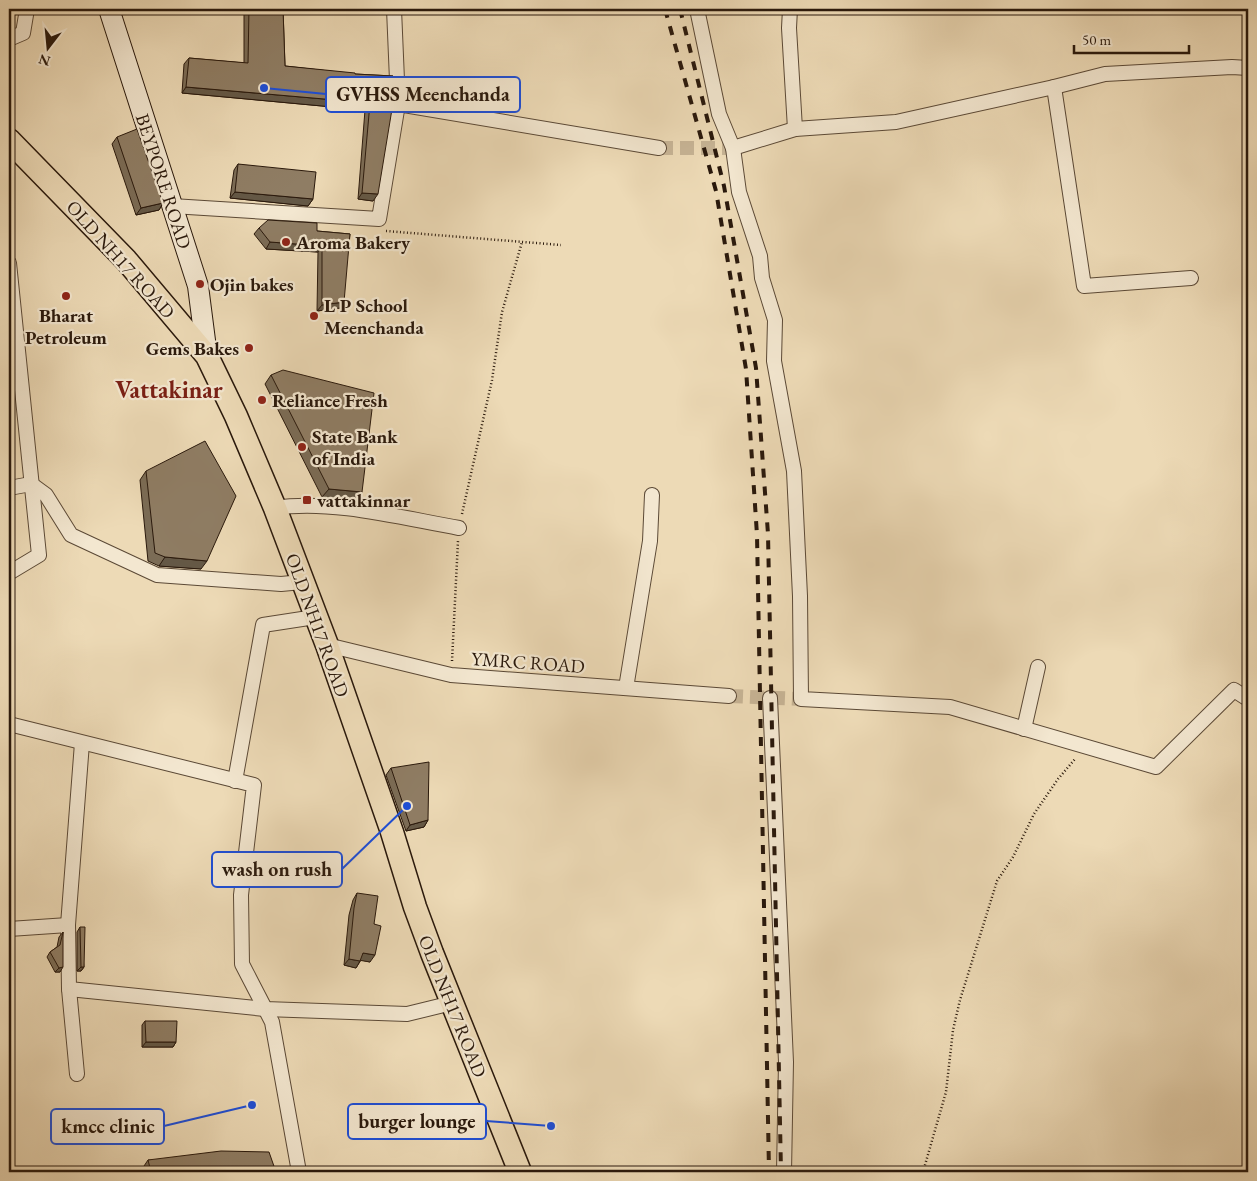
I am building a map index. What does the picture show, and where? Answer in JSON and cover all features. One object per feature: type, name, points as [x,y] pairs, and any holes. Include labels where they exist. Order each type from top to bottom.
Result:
[{"type":"main road","name":"BEYPORE ROAD","points":[[109,9],[198,286],[207,356]]},
{"type":"main road","name":"OLD NH17 ROAD","points":[[9,140],[126,260],[207,356],[236,416],[275,508],[327,645],[392,832],[415,907],[520,1172]]},
{"type":"street","points":[[9,39],[23,33],[27,9]]},
{"type":"street","points":[[172,206],[379,219],[398,104],[394,9]]},
{"type":"street","points":[[697,9],[720,114],[733,148],[739,192],[760,256],[762,278],[775,320],[774,361],[794,471],[800,596],[801,699],[950,707],[1156,767],[1234,690],[1248,699]]},
{"type":"street","points":[[790,9],[789,28],[795,129]]},
{"type":"street","points":[[733,148],[795,129],[896,122],[1106,74],[1232,67],[1248,68]]},
{"type":"street","points":[[1054,87],[1084,286],[1191,278]]},
{"type":"street","points":[[398,104],[659,148]]},
{"type":"street","points":[[9,263],[39,555],[9,573]]},
{"type":"street","points":[[9,488],[31,484],[46,495],[71,535],[157,575],[281,584],[302,582]]},
{"type":"street","points":[[626,688],[650,541],[652,495]]},
{"type":"street","points":[[275,508],[289,506],[346,508],[459,528]]},
{"type":"street","points":[[235,781],[263,625],[315,617]]},
{"type":"street","name":"YMRC ROAD","points":[[327,645],[451,675],[729,696]]},
{"type":"street","points":[[1024,728],[1038,667]]},
{"type":"street","points":[[770,698],[786,1062],[784,1172]]},
{"type":"street","points":[[9,724],[254,785],[241,895],[242,964],[272,1022],[299,1172]]},
{"type":"street","points":[[77,1074],[69,989],[68,925],[82,743]]},
{"type":"street","points":[[9,929],[68,925]]},
{"type":"street","points":[[69,989],[265,1009],[407,1014],[452,1003]]},
{"type":"path","points":[[451,675],[459,528],[492,380],[502,312],[522,242]]},
{"type":"path","points":[[923,1172],[946,1092],[953,1030],[960,1000],[997,881],[1013,857],[1034,814],[1058,779],[1086,746]]},
{"type":"building","points":[[249,9],[283,9],[285,66],[355,74],[393,76],[394,97],[378,194],[362,193],[370,103],[186,87],[189,58],[248,63]]},
{"type":"building","points":[[137,129],[163,203],[141,208],[117,137]]},
{"type":"building","points":[[238,164],[316,172],[313,199],[235,192]]},
{"type":"building","points":[[268,220],[317,223],[317,231],[350,234],[344,302],[322,305],[322,246],[270,242],[259,228]]},
{"type":"building","points":[[283,370],[374,393],[362,492],[329,489],[271,375]]},
{"type":"building","points":[[205,441],[236,496],[207,561],[165,557],[155,553],[146,471]]},
{"type":"building","points":[[429,762],[428,820],[410,825],[391,768]]},
{"type":"building","points":[[357,893],[378,896],[374,924],[381,926],[375,955],[363,953],[360,961],[349,959]]},
{"type":"building","points":[[80,927],[85,927],[84,967],[81,967]]},
{"type":"building","points":[[63,932],[63,967],[59,968],[50,952],[60,945]]},
{"type":"building","points":[[145,1021],[177,1021],[176,1042],[146,1042]]},
{"type":"building","points":[[221,1151],[269,1152],[276,1172],[151,1172],[148,1160]]},
{"type":"tunnel","points":[[659,148],[733,148]]},
{"type":"tunnel","points":[[729,696],[801,699]]},
{"type":"railway","points":[[665,9],[716,191],[746,369],[757,535],[769,1172]]},
{"type":"railway","points":[[680,9],[724,186],[756,368],[768,534],[781,1172]]},
{"type":"place","name":"GVHSS Meenchanda","points":[[264,88]]},
{"type":"place","name":"Aroma Bakery","points":[[286,242]]},
{"type":"place","name":"Ojin bakes","points":[[200,284]]},
{"type":"place","name":"Bharat Petroleum","points":[[66,296]]},
{"type":"place","name":"L P School Meenchanda","points":[[314,316]]},
{"type":"place","name":"Gems Bakes","points":[[249,348]]},
{"type":"place","name":"Reliance Fresh","points":[[262,400]]},
{"type":"place","name":"State Bank of India","points":[[302,447]]},
{"type":"place","name":"vattakinnar","points":[[307,500]]},
{"type":"place","name":"wash on rush","points":[[407,806]]},
{"type":"place","name":"kmcc clinic","points":[[252,1105]]},
{"type":"place","name":"burger lounge","points":[[551,1126]]},
{"type":"district","name":"Vattakinar","points":[[169,390]]}]
